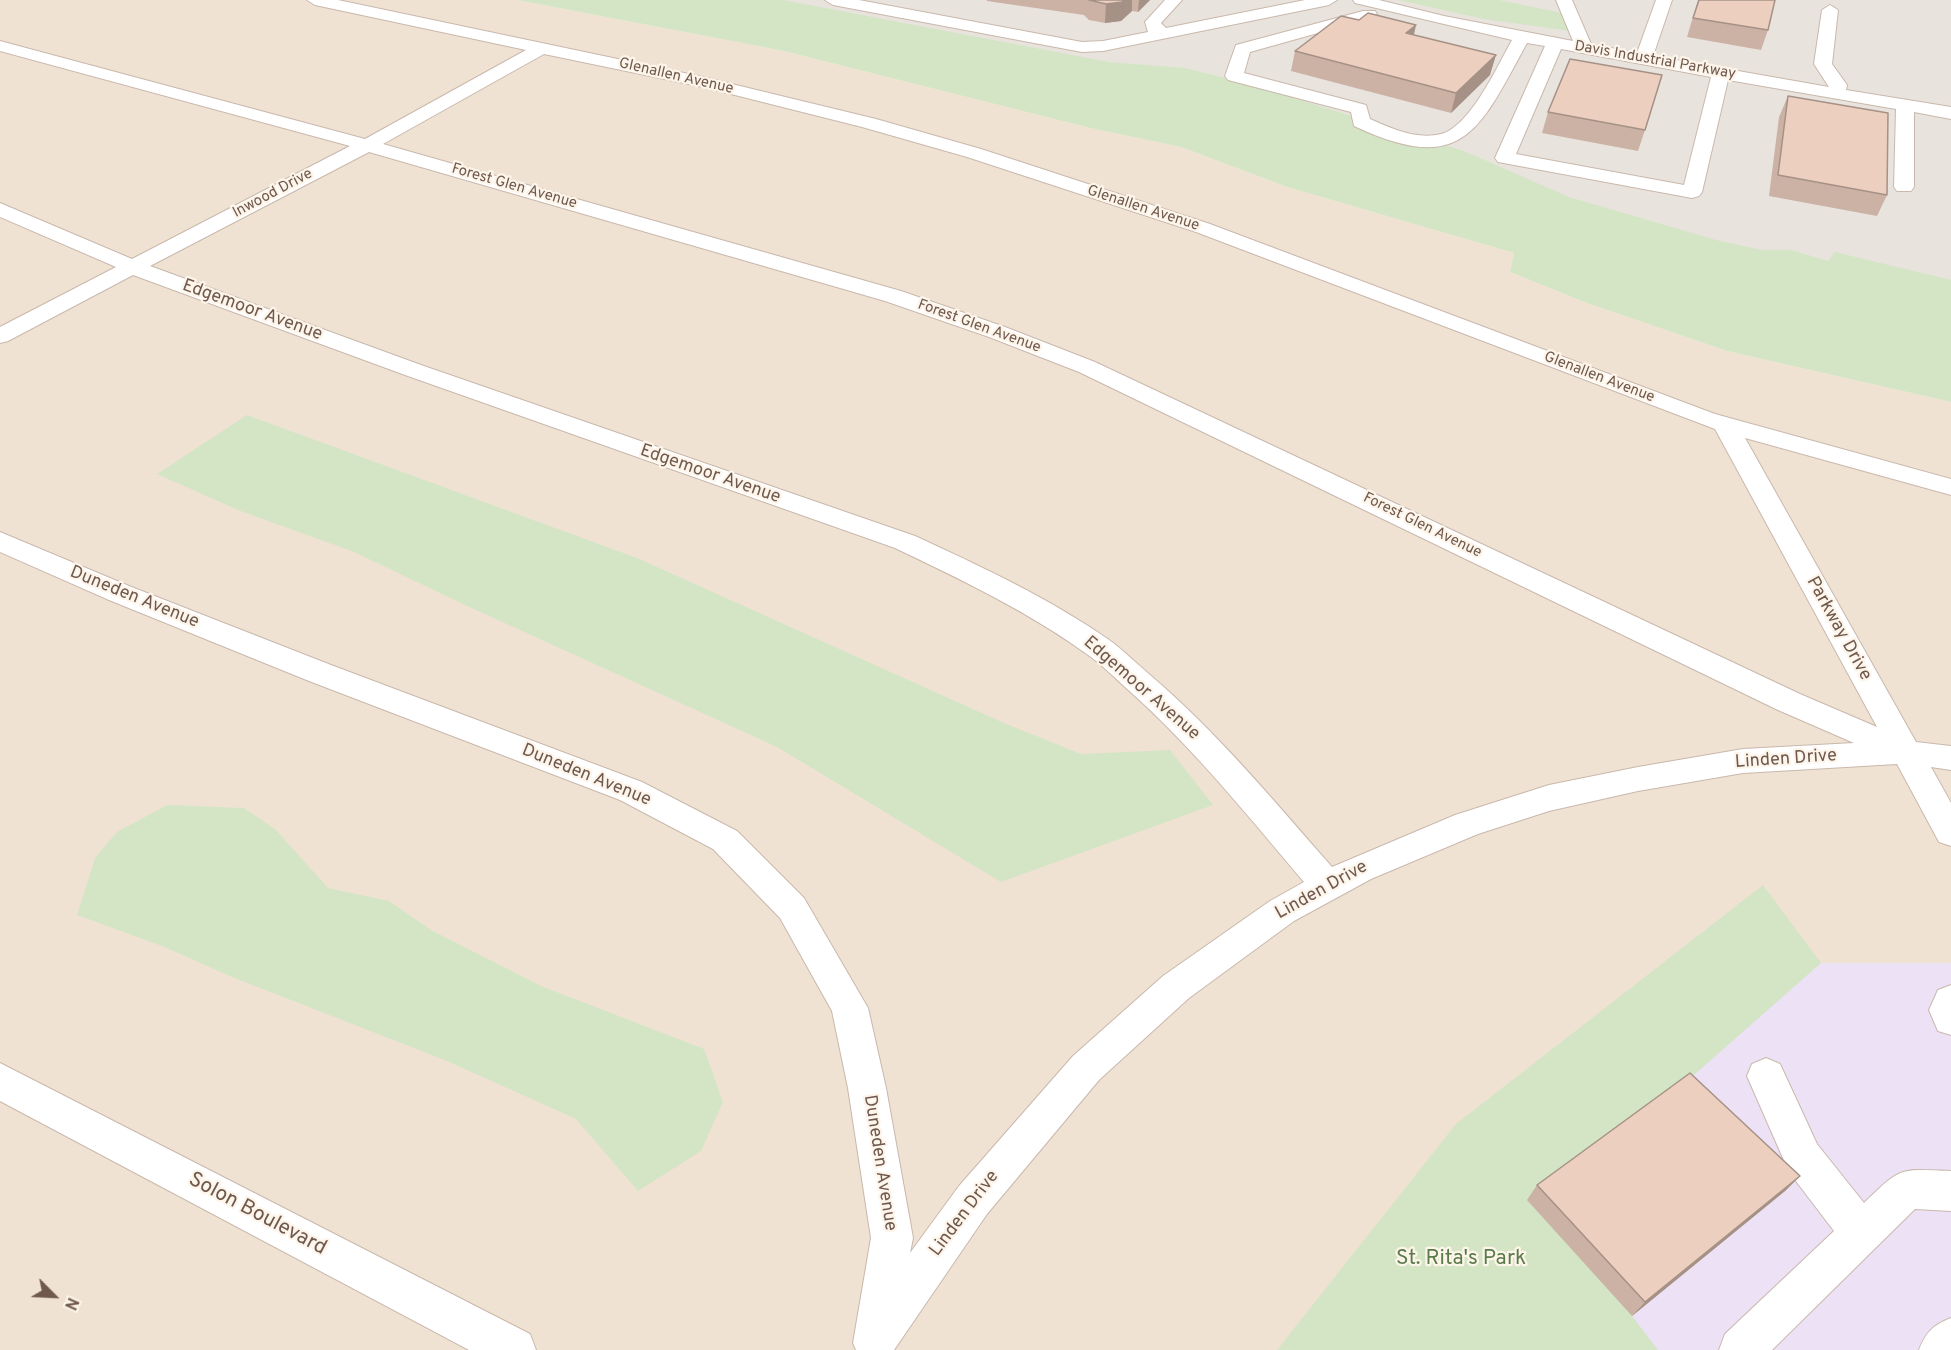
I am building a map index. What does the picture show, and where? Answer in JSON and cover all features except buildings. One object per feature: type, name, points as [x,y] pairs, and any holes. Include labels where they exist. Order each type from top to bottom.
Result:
[{"type":"street","name":"Glenallen Avenue","points":[[315,0],[543,47],[795,104],[974,153],[1203,228],[1706,419],[1951,487]]},
{"type":"street","points":[[833,0],[1082,47],[1130,41],[1329,0]]},
{"type":"street","points":[[1162,34],[1154,28],[1153,22],[1174,0]]},
{"type":"street","name":"Davis Industrial Parkway","points":[[1361,0],[1522,37],[1951,113]]},
{"type":"street","points":[[1564,0],[1585,49]]},
{"type":"street","points":[[1643,60],[1657,4]]},
{"type":"street","points":[[1160,14],[1194,16],[1210,11],[1219,5]]},
{"type":"street","points":[[1389,8],[1242,49],[1234,76],[1360,109],[1361,122],[1395,138],[1434,141],[1456,136],[1477,114],[1522,37]]},
{"type":"street","points":[[1830,10],[1823,64],[1838,85],[1836,93]]},
{"type":"street","points":[[1087,30],[1121,36],[1130,41]]},
{"type":"street","points":[[1555,43],[1506,158],[1692,192],[1721,74]]},
{"type":"street","name":"Forest Glen Avenue","points":[[0,46],[367,145],[893,296],[1047,352],[1171,406],[1789,702],[1905,752]]},
{"type":"street","name":"Inwood Drive","points":[[0,336],[367,145],[543,47]]},
{"type":"street","points":[[1904,187],[1905,105]]},
{"type":"street","name":"Edgemoor Avenue","points":[[0,209],[132,267],[412,370],[905,542],[975,575],[1033,606],[1102,650],[1156,697],[1209,749],[1328,886]]},
{"type":"street","name":"Parkway Drive","points":[[1725,424],[1951,833]]},
{"type":"street","name":"Duneden Avenue","points":[[0,541],[119,593],[631,791],[724,840],[792,908],[850,1008],[867,1088],[892,1238],[873,1346]]},
{"type":"street","name":"Linden Drive","points":[[873,1346],[889,1318],[973,1200],[1086,1068],[1176,987],[1282,911],[1359,869],[1467,824],[1549,798],[1638,779],[1743,761],[1905,752],[1951,758]]},
{"type":"street","points":[[1951,1000],[1947,1010],[1951,1019]]},
{"type":"street","points":[[1766,1076],[1803,1158],[1862,1233]]},
{"type":"street","name":"Solon Boulevard","points":[[0,1081],[514,1350]]},
{"type":"street","points":[[1741,1350],[1907,1189],[1951,1191]]},
{"type":"street","points":[[1941,1350],[1951,1340]]},
{"type":"shaded area","points":[[0,0],[517,0],[784,51],[1090,128],[1181,147],[1287,187],[1514,253],[1510,272],[1587,303],[1727,351],[1951,402],[1951,1350],[0,1350]]},
{"type":"shaded area","points":[[779,0],[1951,0],[1951,313]]},
{"type":"shaded area","points":[[1821,963],[1951,963],[1951,1350],[1647,1350],[1527,1200]]},
{"type":"green space","points":[[517,0],[783,0],[1109,62],[1185,68],[1242,82],[1464,151],[1569,197],[1716,240],[1762,250],[1791,250],[1828,261],[1835,252],[1951,280],[1951,402],[1727,351],[1587,303],[1510,272],[1514,253],[1287,187],[1181,147],[1090,128],[784,51]]},
{"type":"green space","points":[[1398,0],[1499,0],[1562,13],[1571,31],[1484,19]]},
{"type":"green space","points":[[247,415],[637,558],[1004,723],[1081,754],[1170,750],[1213,805],[1001,882],[777,747],[354,552],[238,510],[157,474]]},
{"type":"green space","points":[[167,805],[244,808],[275,829],[328,888],[389,901],[431,930],[541,986],[704,1049],[723,1102],[701,1151],[638,1191],[576,1119],[447,1061],[232,977],[167,948],[77,915],[95,858],[117,832]]},
{"type":"green space","name":"St. Rita's Park","points":[[1763,885],[1821,963],[1678,1089],[1632,1316],[1658,1350],[1277,1350],[1456,1124]]}]
